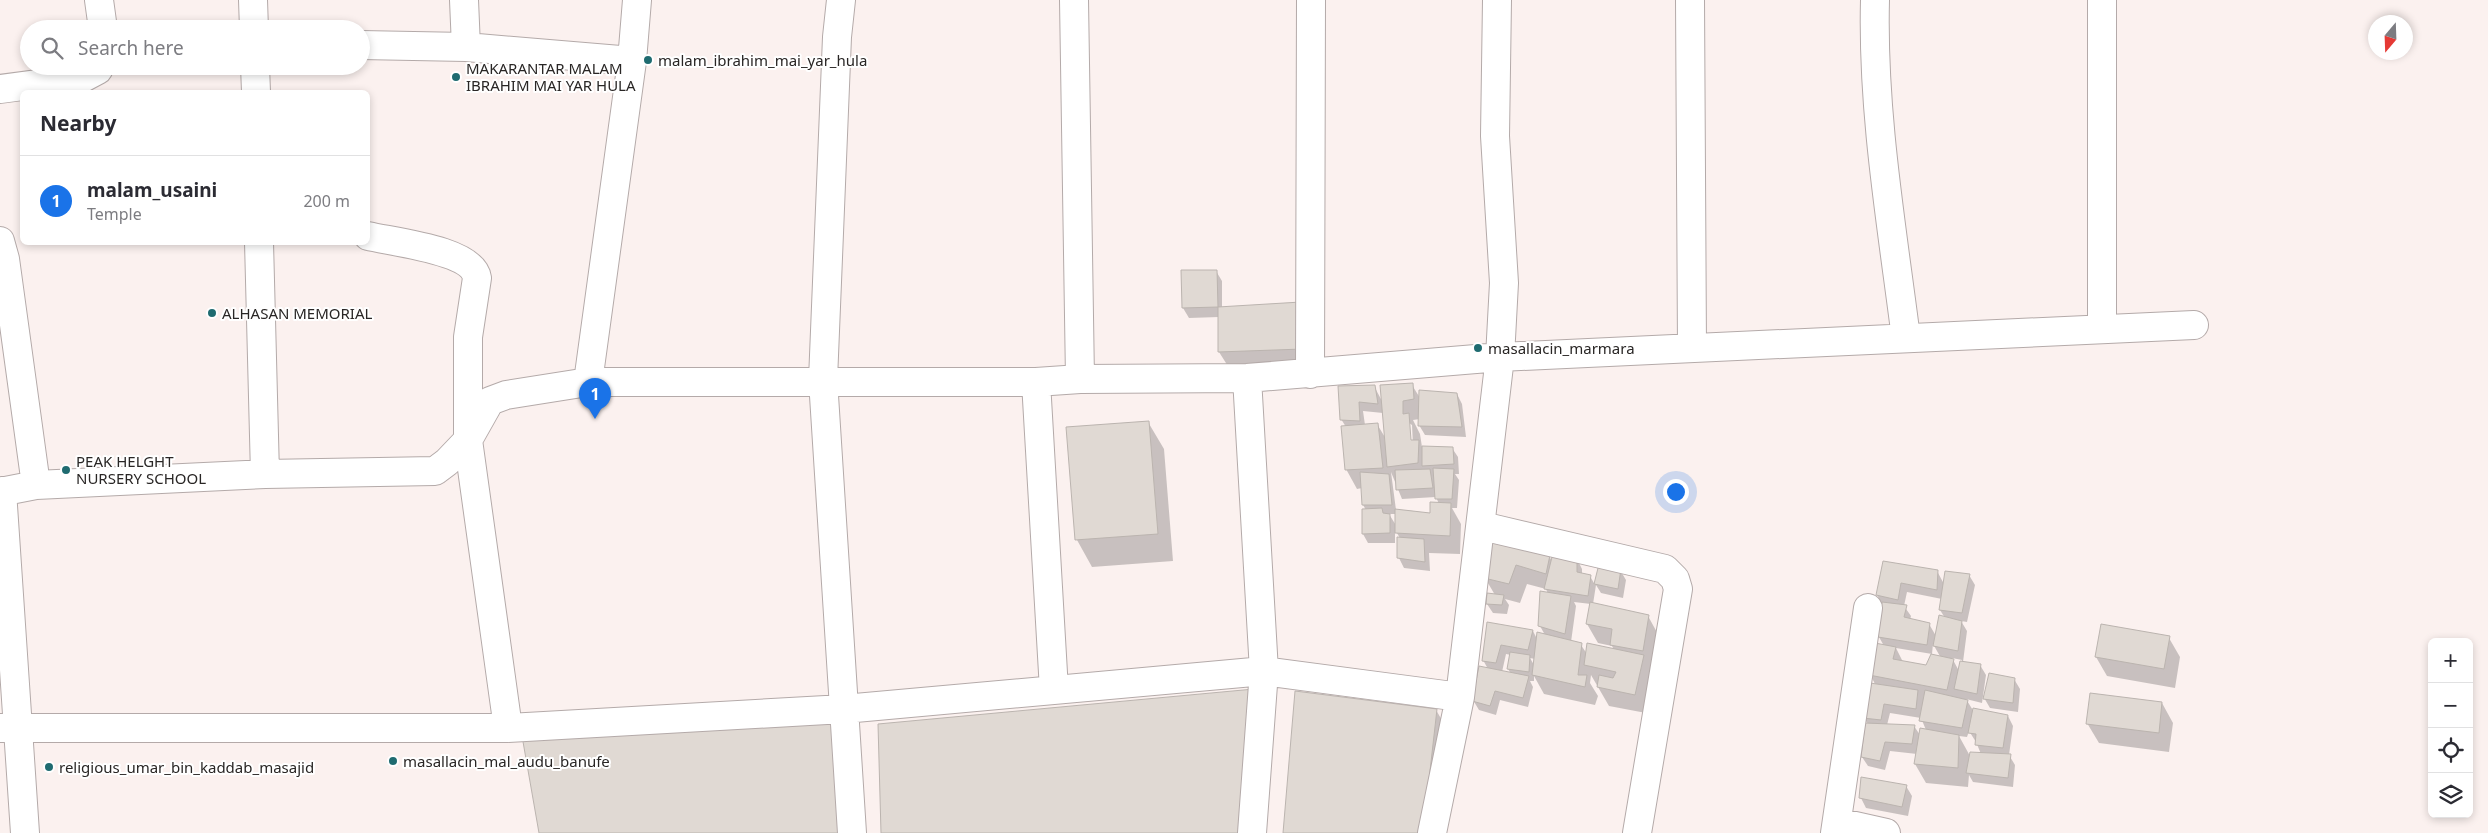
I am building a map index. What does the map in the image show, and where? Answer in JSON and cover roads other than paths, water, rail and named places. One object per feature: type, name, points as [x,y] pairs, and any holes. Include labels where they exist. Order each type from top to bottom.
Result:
[{"type":"street","points":[[98,0],[101,20]]},
{"type":"street","points":[[253,0],[254,20]]},
{"type":"street","points":[[464,0],[466,47]]},
{"type":"street","points":[[588,382],[632,62],[637,0]]},
{"type":"street","points":[[841,0],[837,37],[823,380],[852,833]]},
{"type":"street","points":[[1074,0],[1080,379]]},
{"type":"street","points":[[1310,374],[1311,0]]},
{"type":"street","points":[[1432,833],[1460,697],[1482,526],[1500,357],[1504,283],[1496,136],[1497,0]]},
{"type":"street","points":[[1690,0],[1692,348]]},
{"type":"street","points":[[1875,0],[1874,42],[1883,150],[1906,338]]},
{"type":"street","points":[[2102,0],[2102,329]]},
{"type":"street","points":[[370,45],[466,47],[632,62]]},
{"type":"street","points":[[0,89],[83,78],[89,75]]},
{"type":"street","points":[[255,75],[256,90]]},
{"type":"street","points":[[370,236],[455,255],[469,263],[476,271],[478,278],[468,337],[468,440],[508,728]]},
{"type":"street","points":[[0,241],[5,259],[36,485]]},
{"type":"street","points":[[259,245],[265,474]]},
{"type":"street","points":[[25,833],[9,728],[1,492],[36,485],[265,474],[436,470],[447,462],[468,440],[490,401],[506,395],[588,382],[823,380],[1036,382],[1080,379],[1247,378],[1500,357],[2194,325]]},
{"type":"street","points":[[1247,378],[1264,671],[1252,833]]},
{"type":"street","points":[[1036,382],[1054,690]]},
{"type":"street","points":[[1482,526],[1665,569],[1675,579],[1678,589],[1637,833]]},
{"type":"street","points":[[1868,608],[1836,828],[1886,833]]},
{"type":"street","points":[[9,728],[508,728],[844,709],[1264,671],[1460,697]]},
{"type":"place","name":"malam_ibrahim_mai_yar_hula","points":[[648,60]]},
{"type":"place","name":"MAKARANTAR MALAM IBRAHIM MAI YAR HULA","points":[[456,77]]},
{"type":"place","name":"ALHASAN MEMORIAL","points":[[212,313]]},
{"type":"place","name":"masallacin_marmara","points":[[1478,348]]},
{"type":"place","name":"malam_usaini","points":[[595,419]]},
{"type":"place","name":"PEAK HELGHT NURSERY SCHOOL","points":[[66,470]]},
{"type":"place","name":"masallacin_mal_audu_banufe","points":[[393,761]]},
{"type":"place","name":"religious_umar_bin_kaddab_masajid","points":[[49,767]]}]
